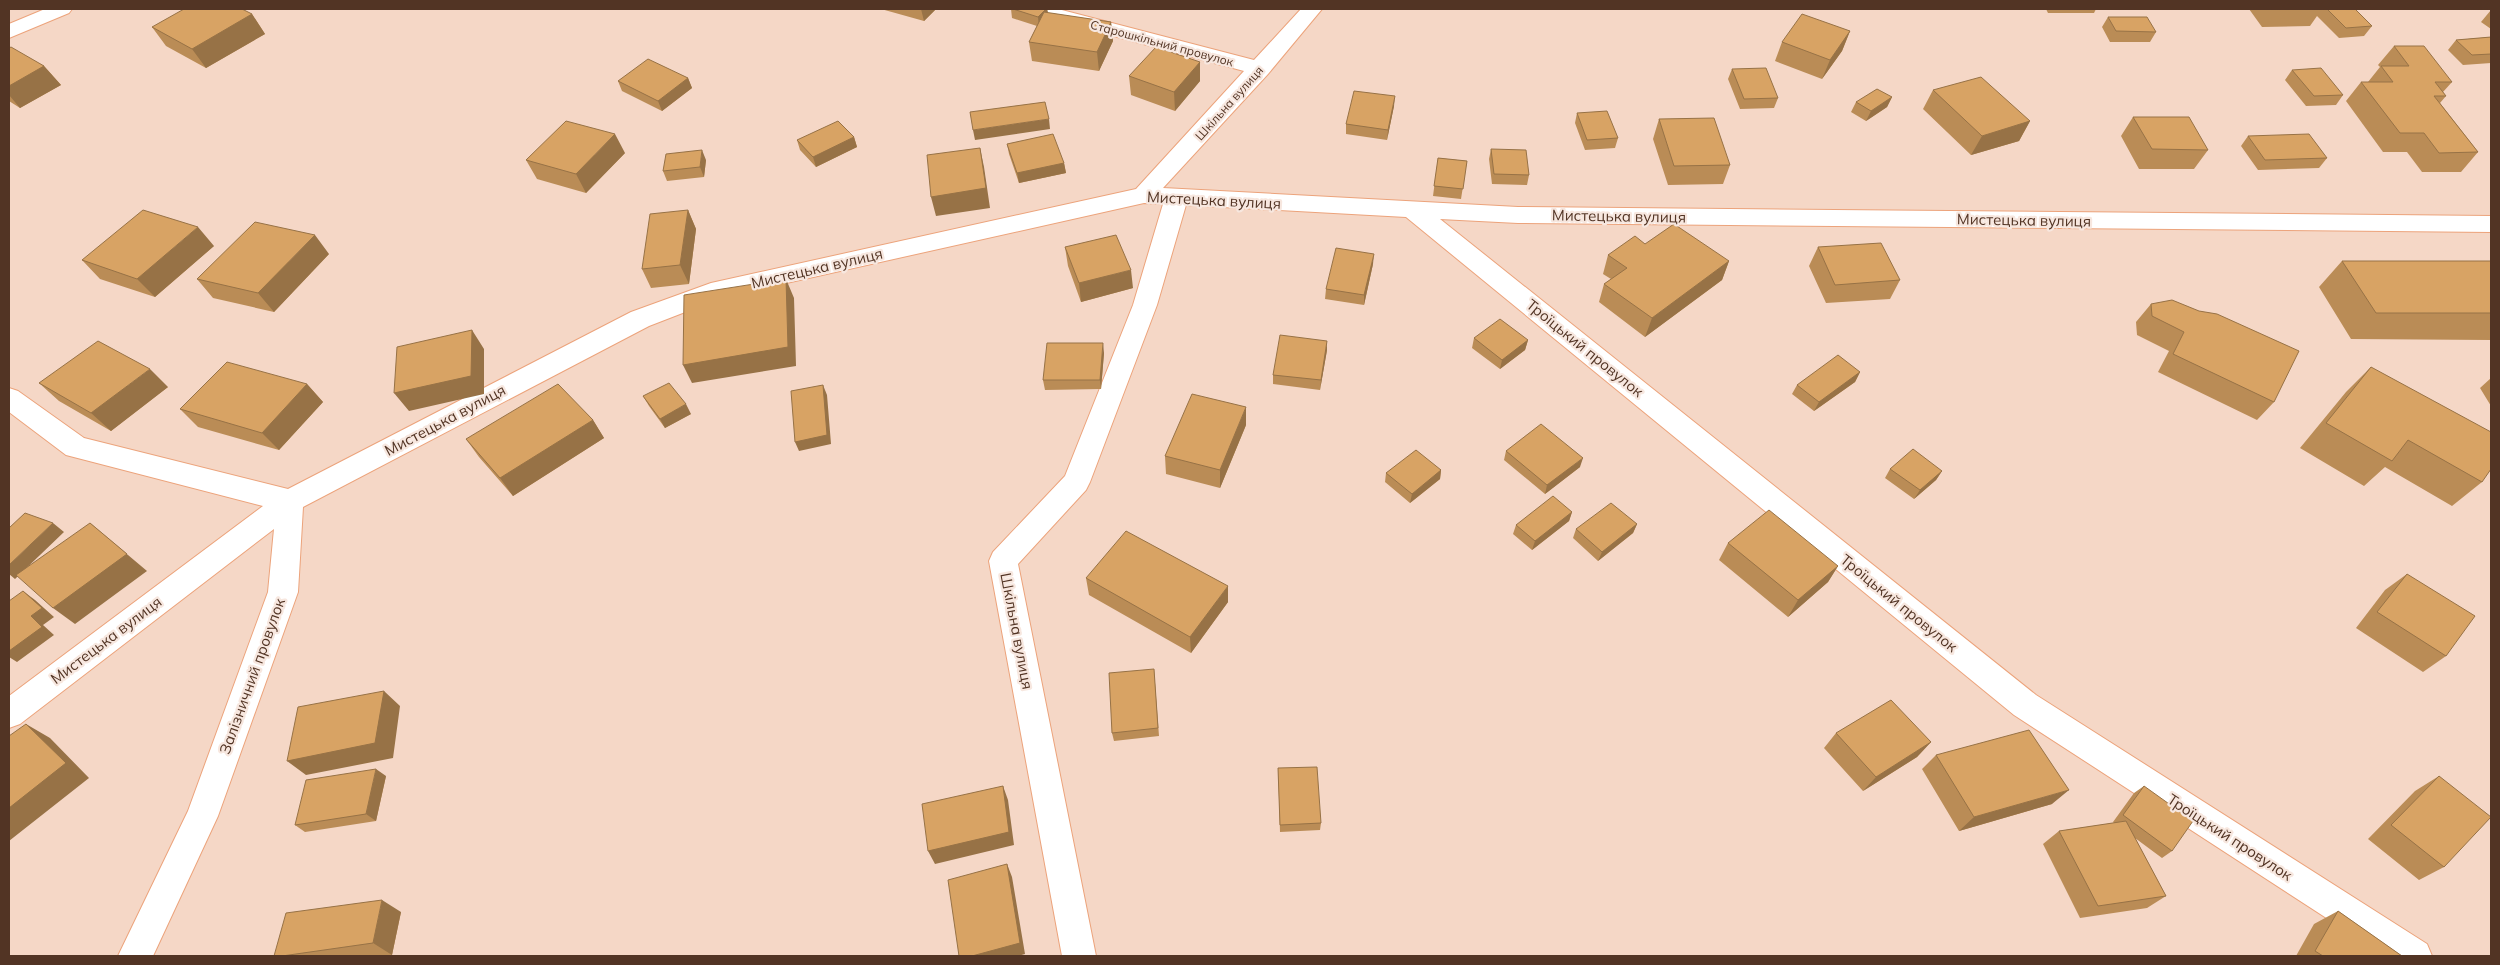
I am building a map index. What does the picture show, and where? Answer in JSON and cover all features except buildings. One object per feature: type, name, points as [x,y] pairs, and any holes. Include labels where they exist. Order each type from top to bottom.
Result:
[{"type":"street","points":[[9,32],[62,9]]},
{"type":"street","name":"Старошкільний провулок","points":[[1035,9],[1260,69]]},
{"type":"street","name":"Шкільна вулиця","points":[[1144,195],[1260,69],[1312,9]]},
{"type":"street","name":"Мистецька вулиця","points":[[9,714],[290,501],[640,319],[720,289],[1144,195],[1518,215],[2491,224]]},
{"type":"street","name":"Шкільна вулиця","points":[[1078,956],[1004,561],[1076,482],[1145,305],[1177,197]]},
{"type":"street","name":"Троїцький провулок","points":[[1414,210],[2025,705],[2415,956]]},
{"type":"street","points":[[9,398],[76,447],[290,501]]},
{"type":"street","name":"Залізничний провулок","points":[[135,956],[202,816],[283,592],[290,501]]}]
